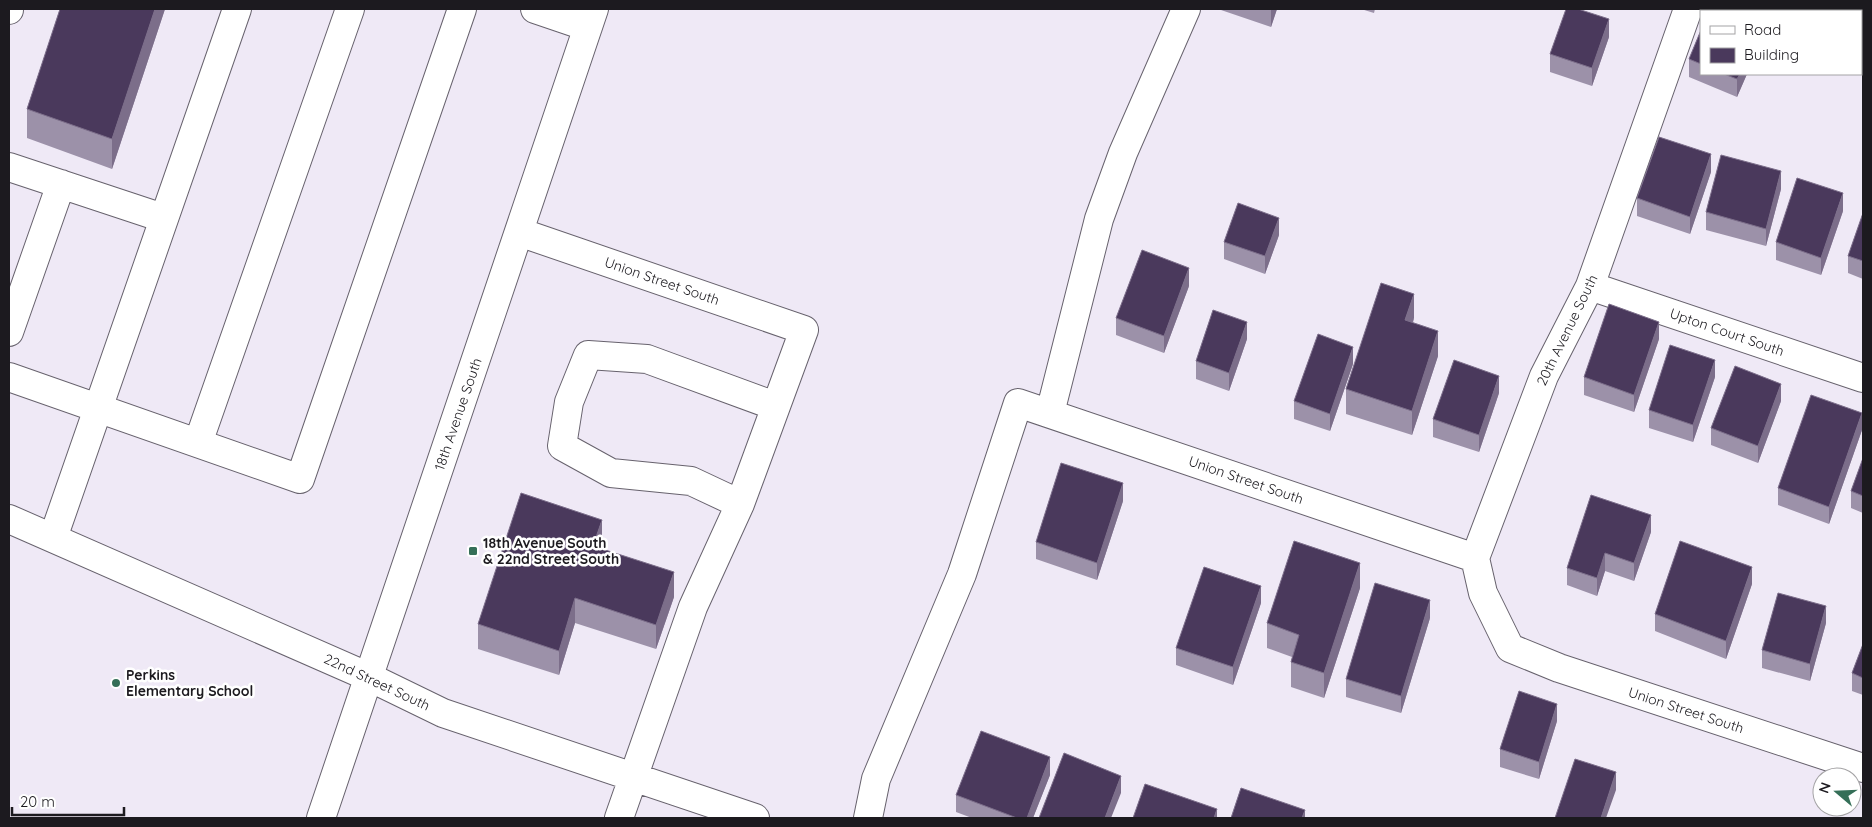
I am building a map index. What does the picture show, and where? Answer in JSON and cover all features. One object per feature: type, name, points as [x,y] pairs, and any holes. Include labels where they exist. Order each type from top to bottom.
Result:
[{"type":"street","points":[[53,538],[237,9]]},
{"type":"street","points":[[198,444],[350,9]]},
{"type":"street","points":[[9,377],[300,479],[462,9]]},
{"type":"street","points":[[535,9],[591,18]]},
{"type":"street","points":[[1050,413],[1100,219],[1123,154],[1186,9]]},
{"type":"street","name":"20th Avenue South","points":[[1475,558],[1544,376],[1590,286],[1688,9]]},
{"type":"street","name":"18th Avenue South","points":[[321,818],[591,18]]},
{"type":"street","points":[[9,167],[163,218]]},
{"type":"street","points":[[9,332],[61,184]]},
{"type":"street","name":"Union Street South","points":[[519,232],[804,330],[776,406]]},
{"type":"street","name":"Upton Court South","points":[[1590,286],[1863,378]]},
{"type":"street","points":[[619,818],[693,607],[740,504],[776,406],[647,359],[588,355],[569,402],[562,446],[611,473],[691,481],[740,504]]},
{"type":"street","name":"Union Street South","points":[[868,818],[876,779],[962,574],[1018,403],[1475,558],[1483,593],[1510,648],[1559,668],[1863,768]]},
{"type":"street","name":"22nd Street South","points":[[9,519],[369,677],[443,713],[755,818]]},
{"type":"building","points":[[60,9],[155,9],[112,139],[27,109]]},
{"type":"building","points":[[1566,9],[1578,9],[1609,19],[1592,68],[1550,54]]},
{"type":"building","points":[[1700,32],[1700,64],[1689,59]]},
{"type":"building","points":[[1727,75],[1739,75],[1737,79]]},
{"type":"building","points":[[1659,137],[1711,154],[1690,217],[1637,198]]},
{"type":"building","points":[[1721,155],[1781,171],[1766,229],[1706,212]]},
{"type":"building","points":[[1797,178],[1843,193],[1821,258],[1776,242]]},
{"type":"building","points":[[1238,203],[1279,218],[1265,256],[1224,242]]},
{"type":"building","points":[[1863,213],[1863,261],[1848,256]]},
{"type":"building","points":[[1142,250],[1189,268],[1164,336],[1116,318]]},
{"type":"building","points":[[1381,283],[1414,294],[1405,320],[1438,331],[1412,411],[1346,389]]},
{"type":"building","points":[[1609,304],[1659,322],[1634,395],[1584,377]]},
{"type":"building","points":[[1213,310],[1247,322],[1229,373],[1196,361]]},
{"type":"building","points":[[1318,334],[1353,347],[1330,414],[1294,401]]},
{"type":"building","points":[[1670,345],[1715,360],[1693,425],[1649,410]]},
{"type":"building","points":[[1454,360],[1499,376],[1479,435],[1433,419]]},
{"type":"building","points":[[1735,366],[1781,384],[1758,446],[1711,428]]},
{"type":"building","points":[[1811,395],[1862,413],[1829,507],[1778,488]]},
{"type":"building","points":[[1863,458],[1863,496],[1851,491]]},
{"type":"building","points":[[1061,463],[1123,483],[1097,563],[1036,542]]},
{"type":"building","points":[[521,493],[602,520],[593,546],[674,572],[656,625],[575,598],[559,651],[478,624]]},
{"type":"building","points":[[1591,495],[1651,515],[1634,563],[1605,553],[1597,578],[1567,568]]},
{"type":"building","points":[[1294,541],[1360,563],[1324,673],[1291,662],[1299,635],[1267,623]]},
{"type":"building","points":[[1680,541],[1752,567],[1726,641],[1655,614]]},
{"type":"building","points":[[1204,567],[1261,586],[1233,667],[1176,648]]},
{"type":"building","points":[[1375,583],[1430,600],[1401,696],[1346,679]]},
{"type":"building","points":[[1778,593],[1826,606],[1810,664],[1762,650]]},
{"type":"building","points":[[1863,644],[1863,678],[1852,673]]},
{"type":"building","points":[[1519,691],[1557,704],[1539,762],[1500,749]]},
{"type":"building","points":[[981,731],[1050,757],[1027,818],[1017,818],[956,795]]},
{"type":"building","points":[[1064,753],[1121,776],[1105,818],[1039,818]]},
{"type":"building","points":[[1575,759],[1616,772],[1601,818],[1555,818]]},
{"type":"building","points":[[1145,784],[1217,809],[1214,818],[1133,818]]},
{"type":"building","points":[[1241,788],[1305,810],[1302,818],[1231,818]]},
{"type":"place","name":"18th Avenue South & 22nd Street South","points":[[473,551]]},
{"type":"place","name":"Perkins Elementary School","points":[[116,683]]}]
